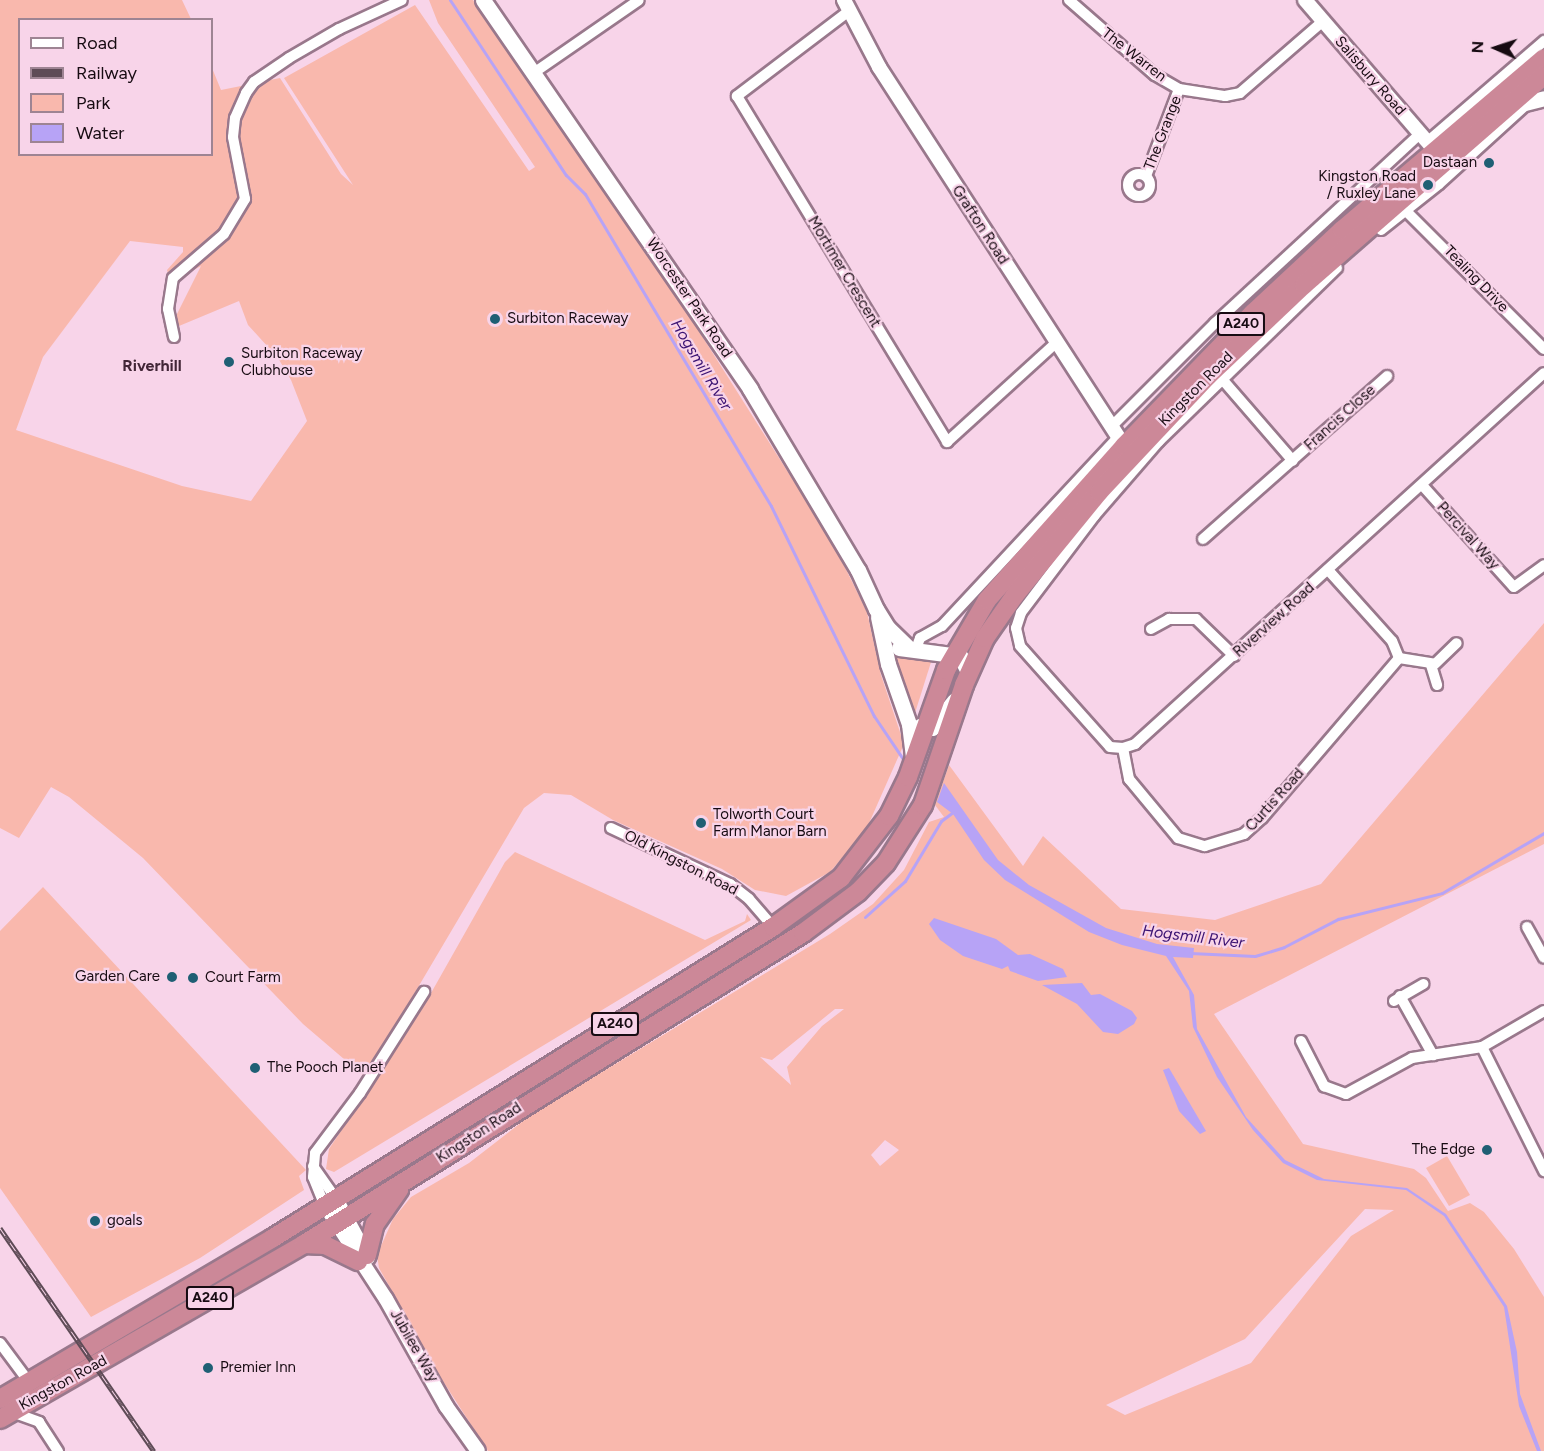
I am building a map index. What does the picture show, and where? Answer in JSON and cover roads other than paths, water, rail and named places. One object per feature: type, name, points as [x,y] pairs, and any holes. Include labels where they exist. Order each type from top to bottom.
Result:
[{"type":"highway","name":"Kingston Road","points":[[924,729],[954,655],[987,600],[1118,436],[1342,230],[1427,143],[1543,65]]},
{"type":"highway","name":"Kingston Road","points":[[4,1410],[29,1382],[273,1238],[410,1177],[829,915],[886,863],[923,805],[967,680],[985,638],[1022,586],[1099,492],[1169,416],[1304,285],[1508,107],[1543,65]]},
{"type":"highway","name":"A240","points":[[913,763],[924,729]]},
{"type":"highway","name":"Kingston Road","points":[[4,1410],[304,1244],[334,1211],[820,895],[859,859],[903,790],[913,763]]},
{"type":"highway","points":[[304,1244],[325,1245],[362,1258],[381,1214],[410,1177]]},
{"type":"main road","name":"Worcester Park Road","points":[[483,0],[535,72],[750,388],[858,570],[876,609]]},
{"type":"main road","points":[[1508,107],[1537,99]]},
{"type":"main road","points":[[876,609],[888,628],[912,649]]},
{"type":"main road","points":[[876,609],[888,661],[913,741],[913,763]]},
{"type":"main road","points":[[888,661],[894,650],[912,649],[963,658],[967,680],[939,722],[924,729],[906,714]]},
{"type":"street","points":[[174,338],[168,309],[173,278],[224,234],[245,199],[233,137],[235,118],[246,93],[254,82],[339,28],[402,0]]},
{"type":"street","points":[[535,72],[639,0]]},
{"type":"street","name":"The Warren","points":[[1070,0],[1125,52],[1179,89],[1225,96],[1240,93],[1323,21]]},
{"type":"street","name":"Salisbury Road","points":[[1306,0],[1427,143]]},
{"type":"street","points":[[724,98],[737,96],[846,5]]},
{"type":"street","name":"Grafton Road","points":[[846,5],[879,68],[1118,436]]},
{"type":"street","points":[[1427,143],[1544,41]]},
{"type":"street","name":"The Grange","points":[[1146,176],[1179,89]]},
{"type":"street","name":"Mortimer Crescent","points":[[737,96],[947,442]]},
{"type":"street","name":"Kingston Road","points":[[1123,748],[1104,742],[1020,646],[1016,628],[1030,598],[1095,515],[1159,441],[1334,271],[1537,99]]},
{"type":"street","name":"Tealing Drive","points":[[1406,211],[1544,349]]},
{"type":"street","points":[[943,453],[947,442],[1057,342]]},
{"type":"street","name":"Riverview Road","points":[[1123,748],[1135,744],[1234,656],[1544,373]]},
{"type":"street","name":"Francis Close","points":[[1203,539],[1387,376]]},
{"type":"street","name":"Francis Close","points":[[1222,379],[1293,461]]},
{"type":"street","points":[[912,649],[920,638],[942,626],[1118,436]]},
{"type":"street","name":"Percival Way","points":[[1422,485],[1514,587],[1544,565]]},
{"type":"street","points":[[1328,570],[1392,641],[1399,658],[1431,665]]},
{"type":"street","points":[[1151,629],[1169,619],[1196,619],[1234,656]]},
{"type":"street","points":[[1431,665],[1457,643]]},
{"type":"street","name":"Curtis Road","points":[[1123,748],[1129,779],[1178,838],[1205,846],[1244,834],[1262,818],[1399,658]]},
{"type":"street","points":[[1431,665],[1437,685]]},
{"type":"street","name":"Old Kingston Road","points":[[611,828],[730,884],[749,899],[773,927]]},
{"type":"street","points":[[1527,927],[1544,957]]},
{"type":"street","points":[[1423,984],[1397,999],[1433,1055]]},
{"type":"street","points":[[334,1211],[312,1166],[318,1148],[360,1093],[424,993]]},
{"type":"street","points":[[1301,1041],[1324,1086],[1339,1094],[1394,1067],[1433,1055],[1482,1047],[1544,1011]]},
{"type":"street","points":[[1482,1047],[1544,1171]]},
{"type":"street","name":"Jubilee Way","points":[[334,1211],[441,1394],[478,1451]]},
{"type":"street","points":[[0,1343],[29,1382]]},
{"type":"street","points":[[4,1410],[39,1422],[58,1451]]},
{"type":"water","points":[[944,783],[998,860],[1029,885],[1106,928],[1157,944],[1194,948],[1193,958],[1173,957],[1194,995],[1197,1029],[1246,1117],[1285,1160],[1324,1179],[1407,1188],[1446,1214],[1507,1306],[1517,1352],[1520,1394],[1541,1451],[1537,1451],[1519,1406],[1504,1307],[1444,1216],[1406,1190],[1317,1180],[1283,1163],[1253,1130],[1217,1077],[1193,1027],[1189,991],[1166,956],[1122,945],[1089,932],[1005,880],[984,860],[953,814],[937,802]]},
{"type":"water","points":[[934,918],[996,939],[1018,955],[1030,954],[1063,969],[1067,977],[1038,981],[1010,971],[1008,966],[1002,969],[963,956],[940,940],[929,924]]},
{"type":"water","points":[[1082,983],[1091,995],[1100,994],[1132,1011],[1137,1018],[1134,1024],[1118,1034],[1103,1032],[1077,1004],[1042,985]]},
{"type":"water","points":[[1169,1068],[1206,1131],[1200,1134],[1179,1111],[1163,1070]]},
{"type":"waterway","name":"Hogsmill River","points":[[450,0],[566,175],[585,194],[771,506],[874,716],[903,759]]},
{"type":"waterway","points":[[865,917],[905,881],[941,821],[953,812]]},
{"type":"waterway","name":"Hogsmill River","points":[[1190,953],[1255,956],[1284,947],[1338,919],[1442,893],[1544,833]]},
{"type":"railway","points":[[0,1228],[154,1451]]},
{"type":"place","name":"Dastaan","points":[[1489,163]]},
{"type":"place","name":"Kingston Road / Ruxley Lane","points":[[1428,185]]},
{"type":"place","name":"Surbiton Raceway","points":[[495,319]]},
{"type":"place","name":"Surbiton Raceway Clubhouse","points":[[229,362]]},
{"type":"place","name":"Tolworth Court Farm Manor Barn","points":[[701,823]]},
{"type":"place","name":"Garden Care","points":[[172,977]]},
{"type":"place","name":"Court Farm","points":[[193,978]]},
{"type":"place","name":"The Pooch Planet","points":[[255,1068]]},
{"type":"place","name":"The Edge","points":[[1487,1150]]},
{"type":"place","name":"goals","points":[[95,1221]]},
{"type":"place","name":"Premier Inn","points":[[208,1368]]},
{"type":"district","name":"Riverhill","points":[[152,366]]}]
